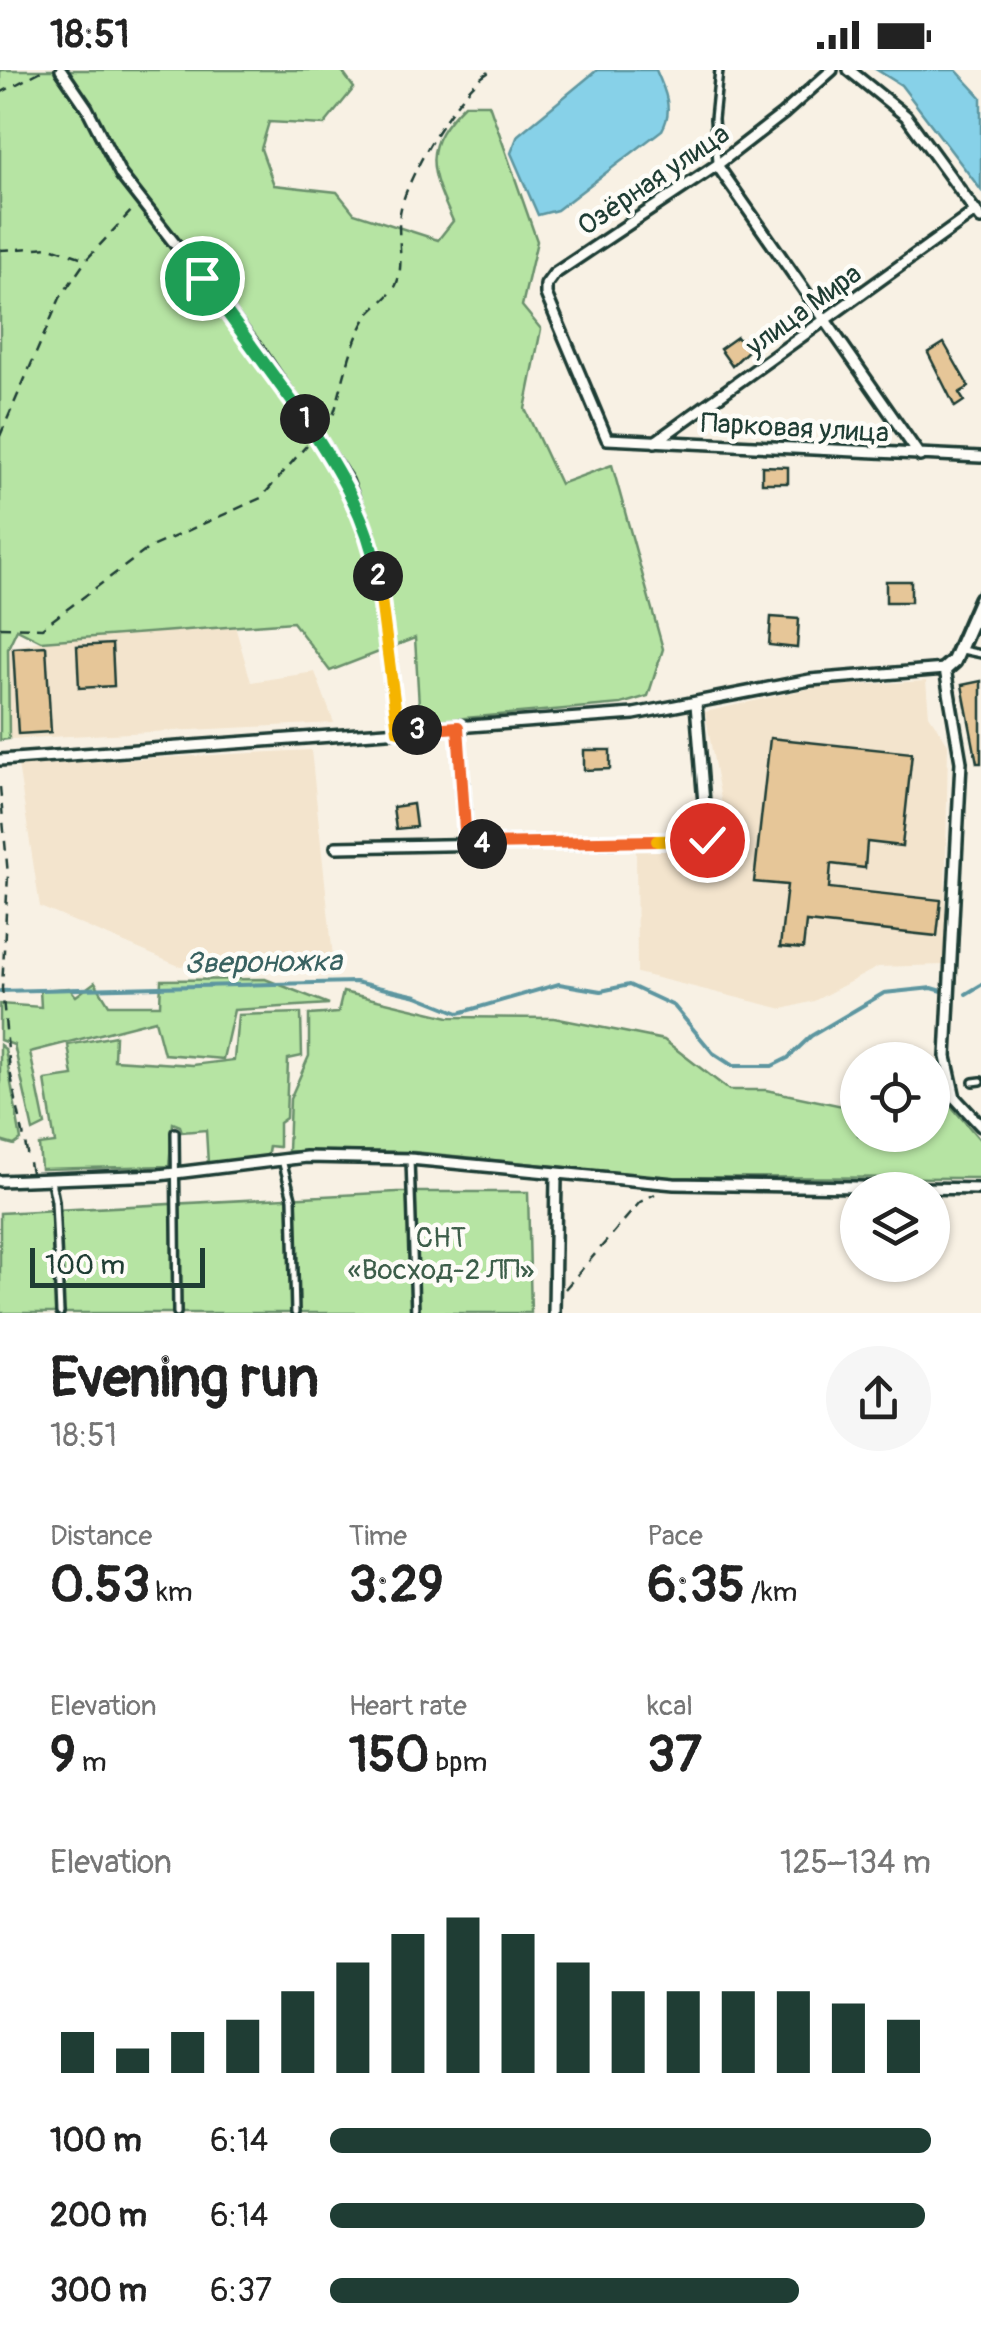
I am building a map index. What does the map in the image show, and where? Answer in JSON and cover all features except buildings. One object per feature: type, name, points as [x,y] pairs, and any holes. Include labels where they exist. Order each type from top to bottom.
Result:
[{"type":"street","points":[[60,70],[87,108],[121,176],[262,356],[346,481],[368,534],[378,572],[398,731]]},
{"type":"street","name":"Озёрная улица","points":[[607,439],[546,294],[546,285],[554,274],[717,165],[832,70]]},
{"type":"street","points":[[849,70],[896,106],[978,215]]},
{"type":"street","points":[[717,165],[920,456]]},
{"type":"street","name":"улица Мира","points":[[655,442],[978,215]]},
{"type":"street","name":"Парковая улица","points":[[607,439],[981,457]]},
{"type":"street","points":[[981,599],[946,669],[961,762],[946,1058],[955,1098],[981,1126]]},
{"type":"street","points":[[0,760],[634,714],[810,680],[946,669]]},
{"type":"street","points":[[336,847],[707,840],[696,704]]},
{"type":"street","points":[[458,727],[466,844]]},
{"type":"street","points":[[0,1181],[174,1173],[282,1160],[410,1159],[556,1176],[674,1184],[981,1189]]},
{"type":"street","points":[[554,1311],[556,1176]]},
{"type":"lane","points":[[716,71],[717,165]]},
{"type":"lane","points":[[959,649],[981,654]]},
{"type":"lane","points":[[973,1082],[981,1082]]},
{"type":"lane","points":[[174,1132],[177,1313]]},
{"type":"lane","points":[[410,1159],[415,1313]]},
{"type":"lane","points":[[282,1160],[292,1198],[295,1313]]},
{"type":"lane","points":[[50,1178],[56,1202],[60,1313]]},
{"type":"path","points":[[0,94],[43,70]]},
{"type":"path","points":[[0,436],[60,298],[87,259],[141,201]]},
{"type":"path","points":[[0,250],[52,247],[87,259]]},
{"type":"path","points":[[0,787],[8,875],[2,991],[10,1072],[33,1178]]},
{"type":"path","points":[[554,1311],[571,1278],[640,1202],[674,1184]]},
{"type":"shaded area","points":[[235,626],[251,682],[315,672],[334,723],[9,739],[8,648],[41,641]]},
{"type":"shaded area","points":[[926,681],[929,715],[948,744],[944,965],[878,967],[814,1001],[783,1009],[637,973],[636,848],[716,847],[729,843],[705,712],[816,687]]},
{"type":"shaded area","points":[[311,750],[333,957],[179,966],[40,907],[18,765]]},
{"type":"green space","points":[[0,70],[341,70],[354,88],[324,125],[269,122],[261,149],[274,185],[337,192],[354,213],[438,240],[453,221],[435,172],[436,146],[441,133],[465,104],[489,104],[537,241],[522,306],[541,329],[525,409],[560,484],[612,465],[663,649],[648,696],[621,704],[420,722],[415,638],[330,671],[293,622],[41,641],[17,629],[8,648],[9,739],[0,740]]},
{"type":"green space","points":[[265,979],[329,1004],[234,1010],[223,1059],[164,1054],[155,1020],[30,1052],[45,1125],[33,1131],[14,1045],[0,1040],[0,1004],[41,1007],[40,990],[69,988],[76,996],[95,982],[109,1005],[160,1005],[161,980]]},
{"type":"green space","points":[[343,992],[449,1017],[554,1018],[664,1040],[729,1090],[766,1090],[840,1105],[840,1152],[950,1152],[950,1105],[981,1141],[981,1178],[950,1178],[950,1172],[840,1172],[840,1178],[664,1177],[414,1152],[288,1151],[290,1099],[309,1056],[309,1015],[338,1013]]},
{"type":"green space","points":[[301,1013],[302,1056],[288,1059],[286,1118],[279,1123],[279,1147],[269,1146],[267,1158],[208,1164],[206,1130],[182,1132],[173,1123],[169,1166],[41,1169],[39,1145],[55,1143],[45,1080],[73,1076],[68,1045],[115,1036],[114,1060],[193,1065],[234,1060],[238,1015]]},
{"type":"green space","points":[[0,1045],[5,1049],[21,1140],[14,1145],[0,1141]]},
{"type":"green space","name":"СНТ «Восход-2 ЛП»","points":[[397,1192],[528,1192],[531,1313],[0,1313],[0,1213]]},
{"type":"water","points":[[597,70],[656,70],[667,100],[666,122],[662,130],[557,210],[538,215],[511,153],[518,135]]},
{"type":"water","points":[[877,70],[956,70],[981,97],[981,190],[901,85]]},
{"type":"waterway","name":"Звероножка","points":[[0,991],[355,982],[417,996],[459,1013],[559,984],[601,991],[629,985],[674,1006],[713,1053],[733,1066],[772,1066],[788,1058],[811,1036],[884,993],[932,988],[946,992]]},
{"type":"waterway","name":"Звероножка","points":[[966,994],[981,985]]},
{"type":"route","points":[[202,278],[262,356],[346,481],[368,534],[378,572],[398,731],[458,727],[466,844],[707,840]]}]
